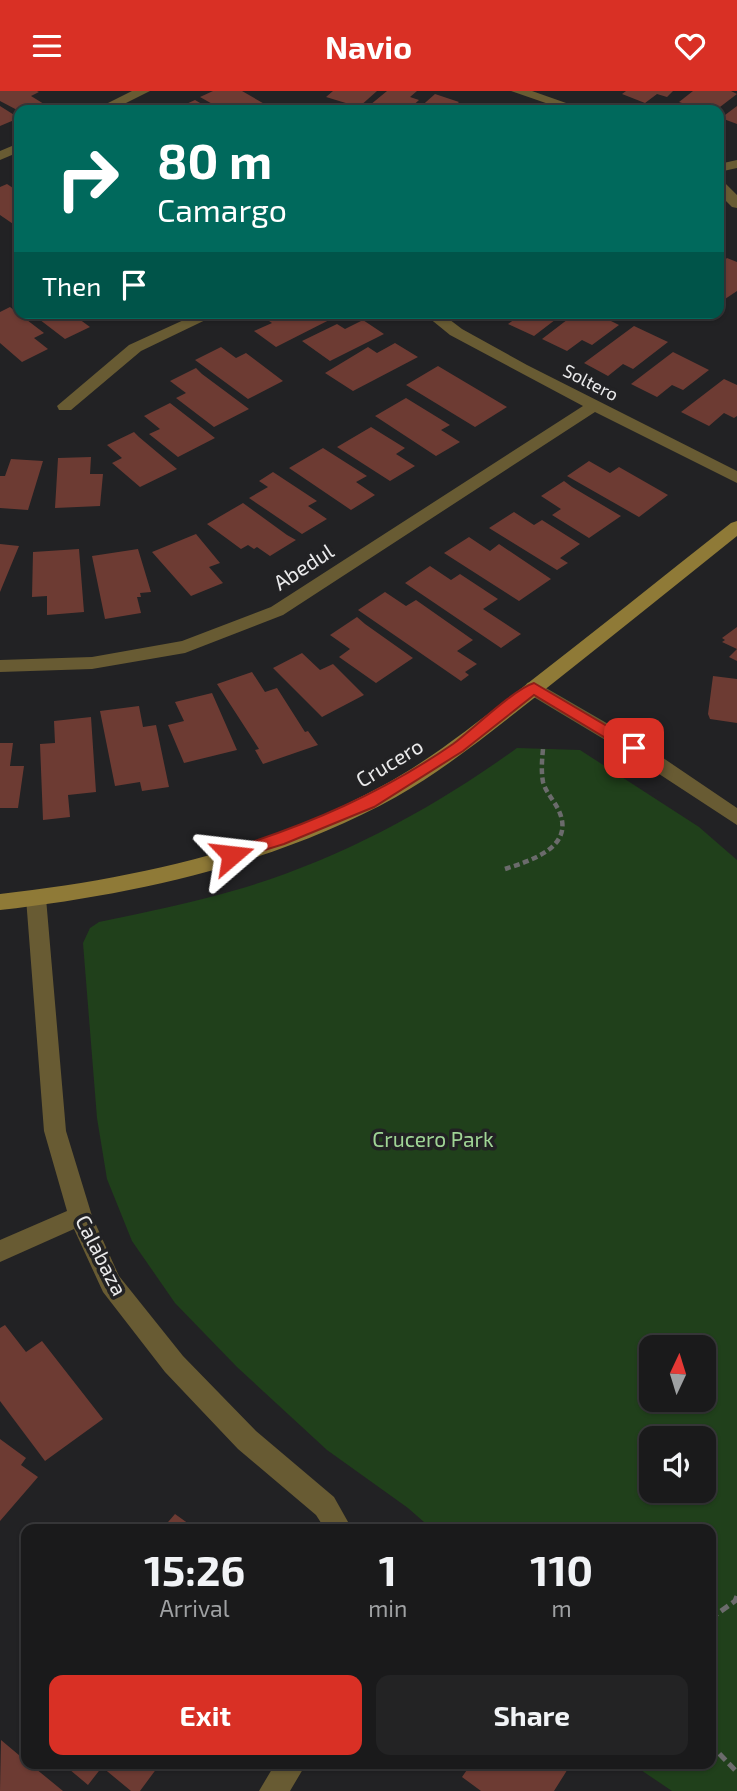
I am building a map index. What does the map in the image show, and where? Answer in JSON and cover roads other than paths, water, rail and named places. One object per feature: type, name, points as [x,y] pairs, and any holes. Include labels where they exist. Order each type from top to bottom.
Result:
[{"type":"street","points":[[112,105],[143,91]]},
{"type":"street","points":[[518,91],[563,105]]},
{"type":"street","points":[[724,190],[737,204]]},
{"type":"street","points":[[65,406],[135,348],[199,319]]},
{"type":"street","name":"Soltero","points":[[439,319],[456,332],[594,406],[737,478]]},
{"type":"street","name":"Abedul","points":[[0,666],[92,663],[185,647],[277,611],[594,406]]},
{"type":"street","name":"Crucero","points":[[0,902],[162,876],[279,840],[356,808],[457,748],[737,527]]},
{"type":"street","points":[[534,688],[654,761],[737,818]]},
{"type":"street","name":"Calabaza","points":[[36,898],[55,1131],[80,1216],[111,1284],[174,1364],[247,1440],[325,1506],[336,1524]]},
{"type":"street","points":[[0,1251],[80,1216]]},
{"type":"street","points":[[273,1791],[288,1769]]},
{"type":"park label","name":"Crucero Park","points":[[433,1138]]}]
